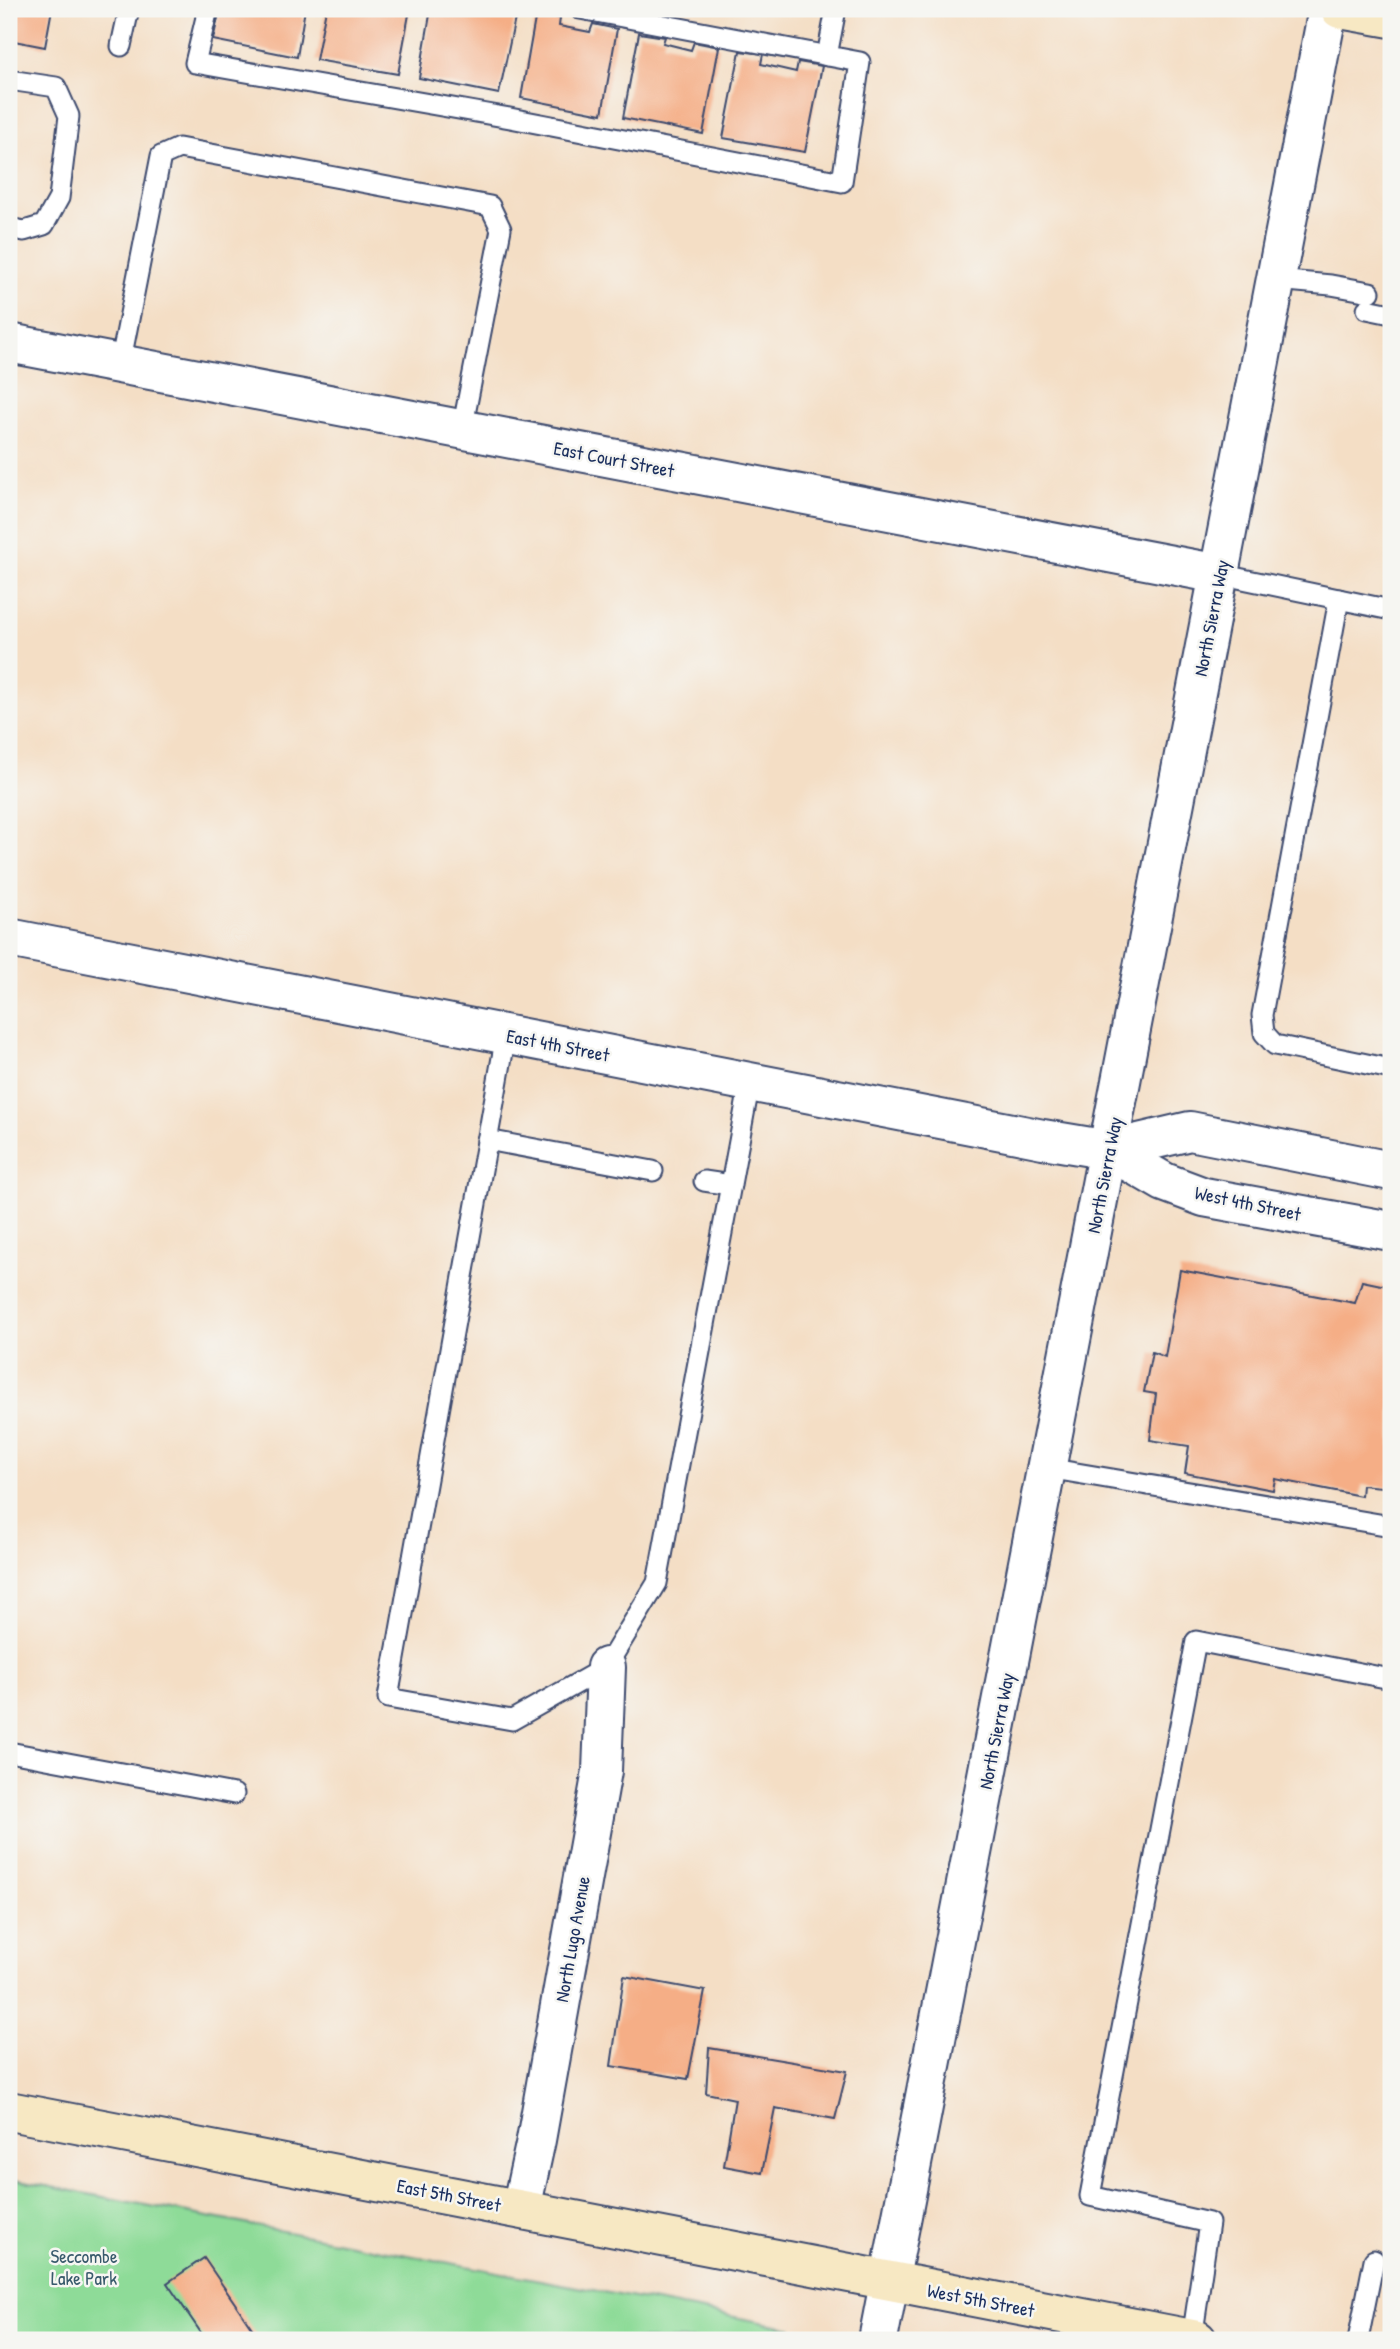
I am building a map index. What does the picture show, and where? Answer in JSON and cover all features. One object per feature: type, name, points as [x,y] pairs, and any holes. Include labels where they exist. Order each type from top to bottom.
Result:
[{"type":"main road","points":[[1340,9],[1391,18]]},
{"type":"main road","name":"East 5th Street","points":[[9,2111],[890,2282]]},
{"type":"main road","name":"West 5th Street","points":[[890,2282],[1194,2340]]},
{"type":"street","name":"North Sierra Way","points":[[878,2340],[1328,9]]},
{"type":"street","name":"East Court Street","points":[[9,343],[1219,574]]},
{"type":"street","name":"East 4th Street","points":[[9,938],[1109,1150]]},
{"type":"street","points":[[1109,1150],[1190,1131],[1391,1171]]},
{"type":"street","name":"West 4th Street","points":[[1109,1150],[1164,1182],[1204,1197],[1391,1231]]},
{"type":"street","name":"North Lugo Avenue","points":[[521,2209],[536,2140],[602,1771],[606,1667]]},
{"type":"lane","points":[[121,46],[129,9]]},
{"type":"lane","points":[[208,9],[195,63],[523,121],[842,182],[860,62],[580,9]]},
{"type":"lane","points":[[827,55],[835,9]]},
{"type":"lane","points":[[9,80],[56,87],[69,116],[59,198],[44,225],[24,231],[9,228]]},
{"type":"lane","points":[[120,365],[161,156],[179,148],[490,206],[501,229],[462,430]]},
{"type":"lane","points":[[1276,280],[1331,285],[1369,301],[1391,314]]},
{"type":"lane","points":[[1219,574],[1391,610]]},
{"type":"lane","points":[[1339,599],[1262,1015],[1264,1033],[1275,1045],[1391,1069]]},
{"type":"lane","points":[[506,1035],[388,1698],[512,1720],[606,1667],[657,1583],[750,1082]]},
{"type":"lane","points":[[487,1140],[653,1171]]},
{"type":"lane","points":[[704,1181],[731,1185]]},
{"type":"lane","points":[[1047,1468],[1391,1526]]},
{"type":"lane","points":[[1194,2340],[1209,2223],[1090,2196],[1196,1641],[1391,1679]]},
{"type":"lane","points":[[9,1752],[234,1794]]},
{"type":"lane","points":[[1359,2340],[1374,2260]]},
{"type":"green space","name":"Seccombe Lake Park","points":[[9,2179],[792,2328],[798,2340],[9,2340]]},
{"type":"building","points":[[9,9],[52,9],[45,47],[9,40]]},
{"type":"building","points":[[220,9],[305,9],[297,57],[213,40]]},
{"type":"building","points":[[326,9],[410,9],[398,74],[316,60]]},
{"type":"building","points":[[431,9],[517,9],[499,94],[419,78]]},
{"type":"building","points":[[536,13],[560,18],[559,26],[590,32],[593,24],[617,29],[602,114],[521,98]]},
{"type":"building","points":[[639,33],[665,37],[663,43],[691,50],[694,42],[719,47],[703,134],[623,118]]},
{"type":"building","points":[[740,51],[763,54],[761,64],[796,72],[798,62],[822,66],[805,152],[723,138]]},
{"type":"building","points":[[1180,1270],[1355,1303],[1362,1281],[1391,1287],[1391,1488],[1362,1485],[1361,1496],[1275,1479],[1273,1490],[1185,1473],[1189,1446],[1150,1440],[1156,1394],[1144,1392],[1152,1352],[1165,1357]]},
{"type":"building","points":[[624,1976],[705,1991],[688,2079],[611,2066]]},
{"type":"building","points":[[709,2048],[847,2071],[835,2119],[775,2108],[762,2173],[724,2166],[735,2099],[706,2093]]},
{"type":"building","points":[[204,2258],[260,2340],[206,2340],[167,2283]]}]
